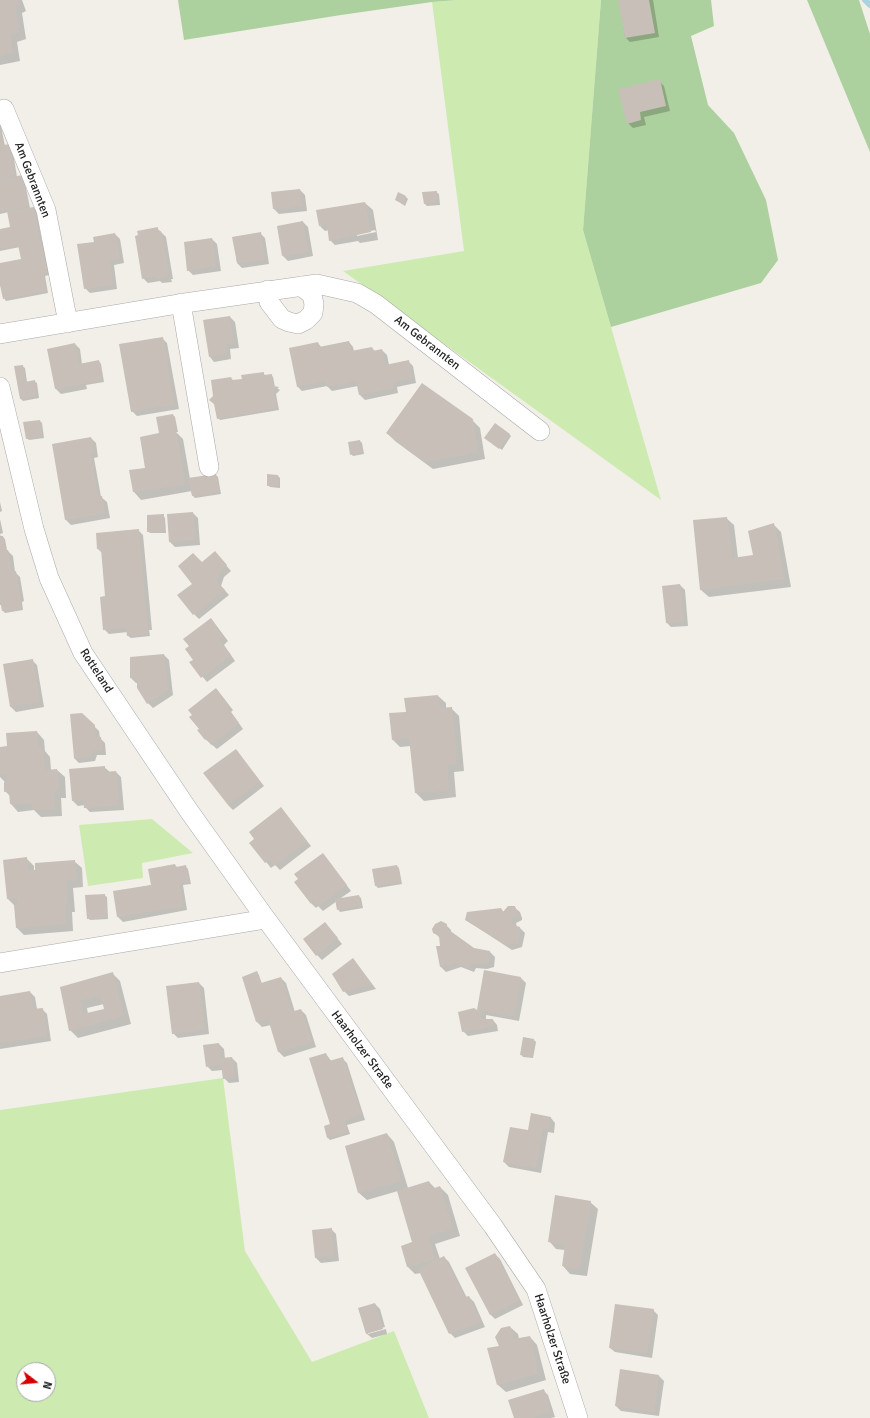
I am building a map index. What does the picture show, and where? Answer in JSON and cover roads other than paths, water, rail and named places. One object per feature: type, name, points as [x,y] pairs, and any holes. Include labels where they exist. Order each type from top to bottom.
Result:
[{"type":"street","name":"Am Gebrannten","points":[[4,109],[46,210],[68,323]]},
{"type":"street","name":"Am Gebrannten","points":[[0,334],[181,303],[317,284],[357,293],[376,304],[540,431]]},
{"type":"street","points":[[268,290],[269,302],[282,319],[298,324],[306,320],[313,313],[314,304],[312,295],[301,286]]},
{"type":"street","points":[[181,303],[210,467]]},
{"type":"street","name":"Rotteland","points":[[0,387],[34,529],[49,578],[83,653],[190,811],[266,919]]},
{"type":"street","points":[[0,963],[266,919]]},
{"type":"street","name":"Haarholzer Straße","points":[[266,919],[493,1226],[536,1290],[578,1418]]},
{"type":"waterway","points":[[865,0],[870,5]]}]
